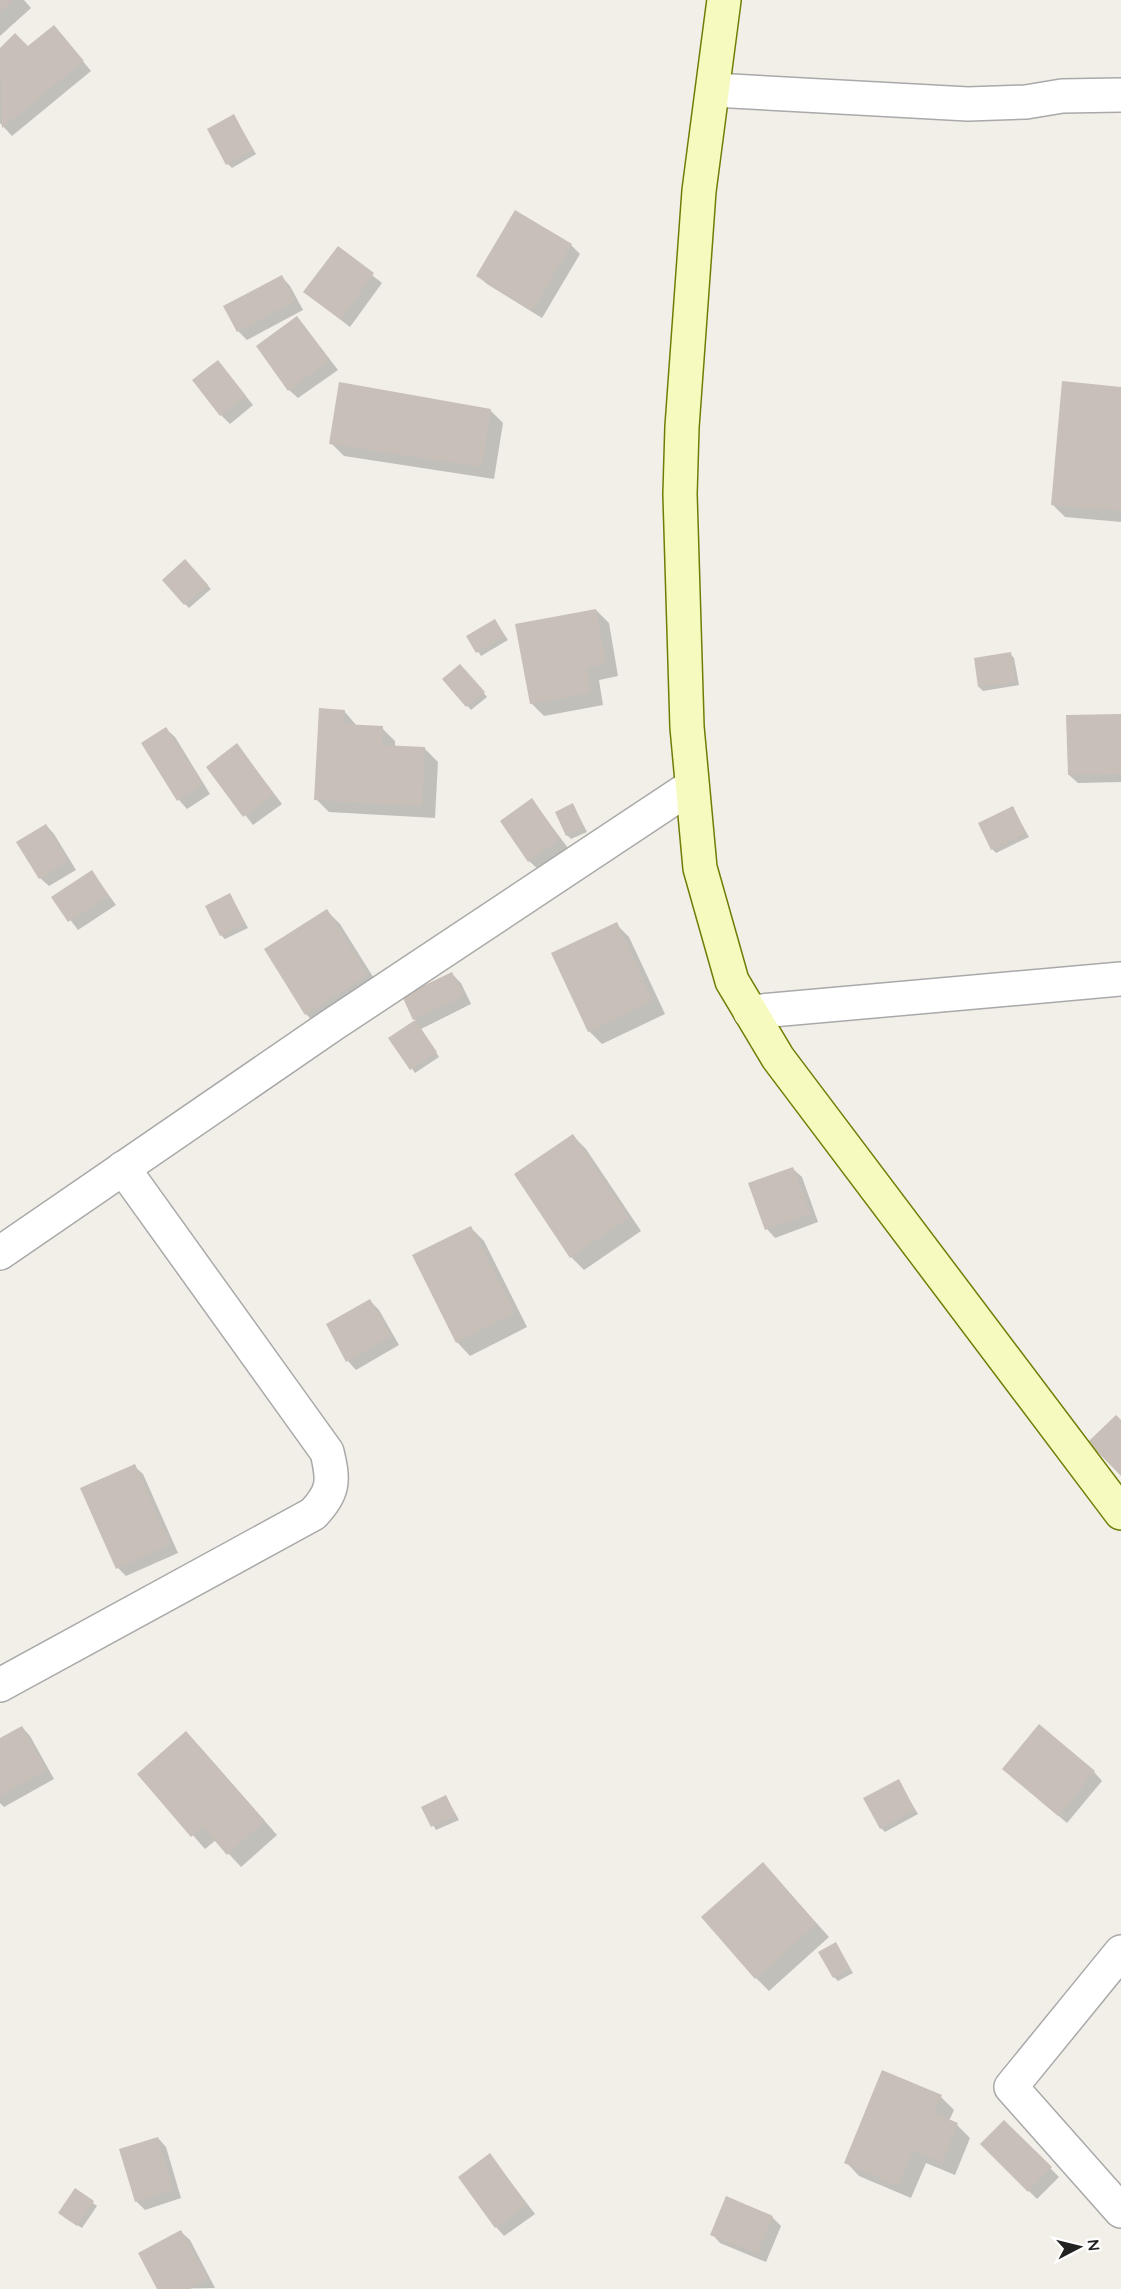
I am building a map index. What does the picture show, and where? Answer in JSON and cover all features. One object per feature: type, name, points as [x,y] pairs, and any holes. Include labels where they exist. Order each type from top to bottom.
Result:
[{"type":"street","points":[[724,0],[699,191],[680,472],[687,727],[700,868],[732,981],[778,1058],[1121,1513]]},
{"type":"street","points":[[713,90],[968,104],[1026,102],[1062,96],[1121,95]]},
{"type":"street","points":[[0,1253],[332,1025],[692,786]]},
{"type":"street","points":[[750,1012],[1121,979]]},
{"type":"street","points":[[0,1685],[314,1514],[329,1497],[333,1474],[327,1452],[123,1168]]},
{"type":"street","points":[[1121,1952],[1011,2087],[1121,2211]]},
{"type":"building","points":[[0,0],[13,0],[0,12]]},
{"type":"building","points":[[54,25],[84,61],[2,128],[0,48],[15,33],[28,46]]},
{"type":"building","points":[[234,114],[253,150],[226,165],[207,129]]},
{"type":"building","points":[[515,210],[572,244],[532,311],[476,276]]},
{"type":"building","points":[[338,246],[374,273],[341,320],[303,292]]},
{"type":"building","points":[[282,275],[295,301],[237,332],[223,306]]},
{"type":"building","points":[[297,316],[330,360],[288,391],[256,346]]},
{"type":"building","points":[[218,360],[246,396],[220,416],[192,380]]},
{"type":"building","points":[[1062,381],[1121,387],[1121,511],[1051,505]]},
{"type":"building","points":[[339,382],[491,409],[482,467],[329,444]]},
{"type":"building","points":[[185,559],[208,585],[184,605],[162,580]]},
{"type":"building","points":[[596,609],[606,664],[586,667],[591,693],[530,704],[515,624]]},
{"type":"building","points":[[495,619],[505,636],[476,653],[466,636]]},
{"type":"building","points":[[1011,652],[1016,682],[978,687],[974,658]]},
{"type":"building","points":[[460,664],[485,692],[466,707],[442,679]]},
{"type":"building","points":[[319,708],[345,710],[343,724],[383,726],[382,745],[425,747],[422,806],[314,800]]},
{"type":"building","points":[[1121,714],[1121,774],[1068,775],[1066,715]]},
{"type":"building","points":[[166,727],[203,784],[177,801],[141,743]]},
{"type":"building","points":[[237,743],[274,794],[243,817],[206,767]]},
{"type":"building","points":[[532,798],[560,839],[528,862],[500,821]]},
{"type":"building","points":[[573,803],[584,828],[566,836],[555,812]]},
{"type":"building","points":[[1013,806],[1026,833],[991,850],[978,823]]},
{"type":"building","points":[[46,824],[68,861],[39,879],[16,842]]},
{"type":"building","points":[[92,870],[109,896],[68,922],[51,897]]},
{"type":"building","points":[[230,893],[245,923],[220,936],[205,906]]},
{"type":"building","points":[[327,909],[368,975],[305,1015],[264,949]]},
{"type":"building","points":[[617,922],[653,1001],[588,1032],[551,953]]},
{"type":"building","points":[[452,972],[464,996],[413,1020],[402,996]]},
{"type":"building","points":[[415,1020],[437,1052],[410,1070],[388,1038]]},
{"type":"building","points":[[573,1134],[629,1218],[570,1258],[514,1174]]},
{"type":"building","points":[[793,1167],[811,1214],[765,1230],[748,1183]]},
{"type":"building","points":[[471,1226],[515,1313],[456,1343],[412,1255]]},
{"type":"building","points":[[370,1299],[391,1336],[346,1362],[326,1324]]},
{"type":"building","points":[[1116,1415],[1121,1420],[1121,1476],[1088,1442]]},
{"type":"building","points":[[135,1464],[170,1544],[116,1569],[80,1488]]},
{"type":"building","points":[[1039,1724],[1095,1771],[1058,1816],[1002,1769]]},
{"type":"building","points":[[22,1726],[46,1770],[0,1796],[0,1738]]},
{"type":"building","points":[[186,1731],[265,1821],[227,1855],[203,1827],[191,1837],[137,1774]]},
{"type":"building","points":[[899,1779],[915,1810],[880,1829],[863,1798]]},
{"type":"building","points":[[446,1795],[456,1816],[431,1827],[421,1807]]},
{"type":"building","points":[[763,1862],[817,1924],[755,1979],[701,1917]]},
{"type":"building","points":[[836,1942],[850,1968],[833,1978],[818,1952]]},
{"type":"building","points":[[882,2070],[942,2095],[934,2113],[958,2123],[942,2163],[913,2151],[898,2186],[844,2163]]},
{"type":"building","points":[[1004,2120],[1052,2167],[1028,2192],[980,2144]]},
{"type":"building","points":[[158,2137],[173,2190],[135,2202],[119,2149]]},
{"type":"building","points":[[490,2153],[527,2205],[495,2228],[458,2177]]},
{"type":"building","points":[[75,2188],[94,2201],[77,2226],[58,2213]]},
{"type":"building","points":[[726,2196],[773,2216],[757,2254],[710,2235]]},
{"type":"building","points":[[181,2230],[208,2279],[190,2289],[157,2289],[138,2253]]}]
